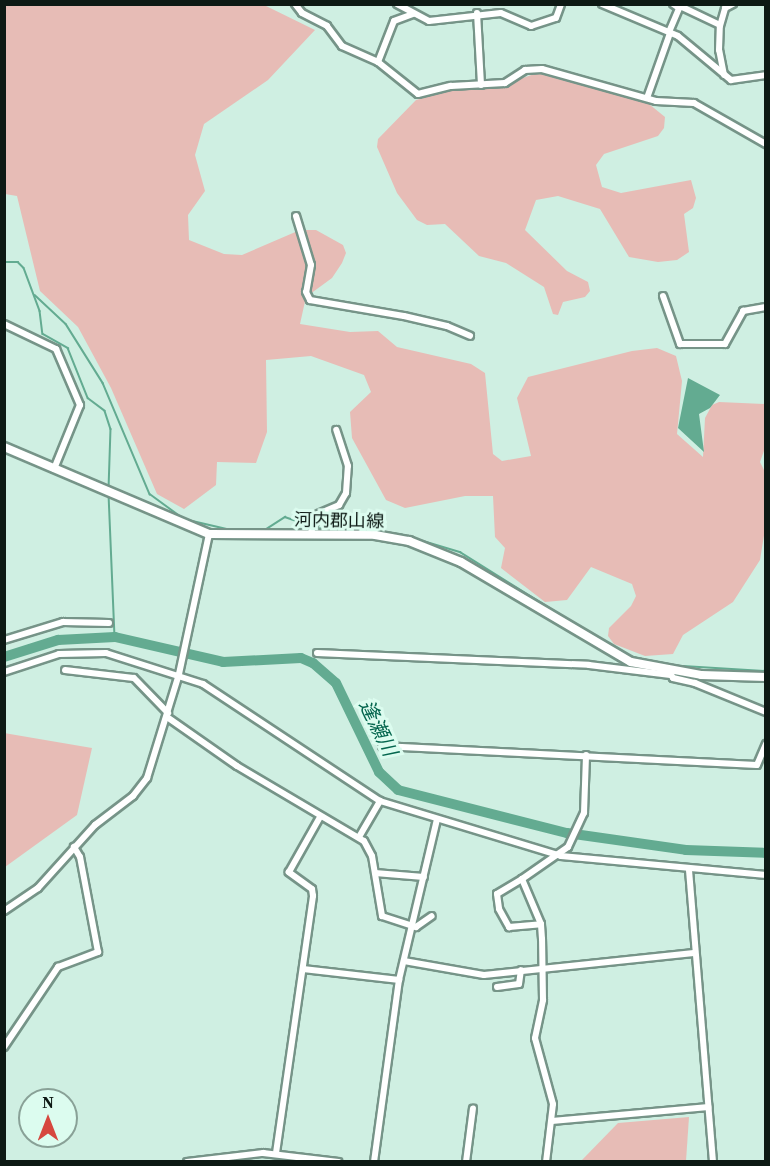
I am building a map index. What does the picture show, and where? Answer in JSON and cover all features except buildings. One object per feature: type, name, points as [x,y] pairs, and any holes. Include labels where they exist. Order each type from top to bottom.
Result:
[{"type":"main road","name":"河内郡山線","points":[[4,447],[209,534],[375,535],[432,548],[615,655],[669,673],[765,676]]},
{"type":"street","points":[[295,4],[302,13],[327,26],[342,46],[378,62],[418,94],[451,86],[505,83],[525,70],[542,69],[646,98],[699,104],[715,117],[765,144]]},
{"type":"street","points":[[397,4],[413,14],[436,21],[477,13],[503,13],[531,26],[556,18],[561,4]]},
{"type":"street","points":[[602,4],[670,32],[724,75],[736,81],[765,75]]},
{"type":"street","points":[[724,75],[718,47],[720,25],[725,8],[733,4]]},
{"type":"street","points":[[646,98],[679,8],[677,5]]},
{"type":"street","points":[[677,5],[720,25]]},
{"type":"street","points":[[477,13],[481,85]]},
{"type":"street","points":[[378,62],[394,21],[413,14]]},
{"type":"street","points":[[296,216],[311,265],[306,292],[310,300],[404,316],[447,326],[470,336]]},
{"type":"street","points":[[663,296],[680,344],[725,344],[743,310],[765,307]]},
{"type":"street","points":[[4,324],[56,349],[80,405],[54,469]]},
{"type":"street","points":[[310,535],[318,514],[339,505],[346,493],[348,466],[336,430]]},
{"type":"street","points":[[4,911],[38,888],[74,847],[140,788],[167,715],[179,672],[209,534]]},
{"type":"street","points":[[4,640],[63,622],[109,623]]},
{"type":"street","points":[[4,672],[59,654],[88,651],[179,672],[238,705],[380,801],[561,856],[689,870],[765,874]]},
{"type":"street","points":[[317,653],[589,665],[669,673],[765,712]]},
{"type":"street","points":[[65,670],[134,678],[167,715],[320,817],[359,837],[369,848],[380,913],[412,927],[427,923],[432,916]]},
{"type":"street","points":[[382,746],[757,765],[765,744]]},
{"type":"street","points":[[541,924],[509,927],[500,909],[497,894],[561,856],[568,847],[584,813],[586,755]]},
{"type":"street","points":[[359,837],[380,801]]},
{"type":"street","points":[[276,1153],[313,892],[289,872],[320,817]]},
{"type":"street","points":[[374,1161],[399,980],[437,819]]},
{"type":"street","points":[[4,1047],[57,967],[98,952],[80,858],[74,847]]},
{"type":"street","points":[[689,870],[694,953],[713,1161]]},
{"type":"street","points":[[375,873],[424,877]]},
{"type":"street","points":[[522,879],[541,924],[544,969],[543,1000],[535,1038],[552,1097],[552,1121],[546,1161]]},
{"type":"street","points":[[404,961],[473,975],[694,953]]},
{"type":"street","points":[[303,969],[399,980]]},
{"type":"street","points":[[496,987],[519,984],[520,970]]},
{"type":"street","points":[[552,1121],[708,1107]]},
{"type":"street","points":[[466,1161],[472,1108]]},
{"type":"street","points":[[187,1161],[276,1153],[338,1161]]},
{"type":"shaded area","points":[[5,5],[264,5],[315,30],[268,80],[204,124],[195,155],[205,191],[188,215],[189,240],[224,254],[242,255],[300,230],[316,230],[343,245],[346,253],[342,263],[332,278],[306,297],[300,324],[350,332],[378,331],[397,347],[471,364],[485,373],[493,454],[502,461],[531,456],[517,398],[528,377],[632,351],[657,348],[676,356],[682,381],[677,434],[703,457],[705,418],[712,405],[719,402],[765,404],[765,448],[760,462],[765,472],[766,523],[760,560],[733,602],[683,635],[673,654],[645,656],[614,644],[608,636],[609,628],[631,606],[636,596],[632,584],[591,567],[567,600],[545,602],[501,568],[505,548],[495,537],[493,496],[465,496],[405,508],[386,500],[352,438],[350,412],[371,392],[364,375],[311,356],[266,360],[267,432],[256,463],[217,462],[216,485],[184,509],[157,494],[111,388],[78,327],[40,291],[17,196],[5,194]]},
{"type":"shaded area","points":[[537,73],[649,104],[665,117],[664,128],[658,136],[604,154],[596,165],[602,187],[621,193],[691,180],[696,198],[693,208],[684,214],[689,252],[677,260],[658,262],[629,257],[600,209],[558,196],[536,200],[525,230],[567,271],[588,282],[590,291],[585,297],[563,302],[558,315],[553,314],[544,287],[506,263],[479,256],[445,224],[427,225],[417,220],[397,193],[377,147],[378,139],[416,100],[456,89],[506,84]]},
{"type":"shaded area","points":[[688,378],[720,395],[710,408],[699,414],[704,452],[678,428]]},
{"type":"shaded area","points":[[4,733],[92,748],[77,815],[5,867]]},
{"type":"shaded area","points":[[689,1117],[686,1161],[581,1161],[618,1123]]},
{"type":"waterway","points":[[4,262],[18,262],[24,268],[40,311],[43,334],[68,348],[88,398],[105,411],[111,429],[109,489]]},
{"type":"waterway","points":[[35,295],[66,324],[103,383],[150,494],[184,519],[231,530]]},
{"type":"waterway","points":[[109,494],[115,637]]},
{"type":"waterway","points":[[265,530],[285,517],[311,526]]},
{"type":"waterway","points":[[315,528],[400,534],[460,552],[601,640]]},
{"type":"waterway","name":"逢瀬川","points":[[4,657],[58,640],[115,637],[223,662],[301,658],[313,663],[336,683],[379,772],[398,790],[567,833],[686,850],[766,853]]},
{"type":"waterway","points":[[605,642],[630,656],[667,665],[766,671]]}]
